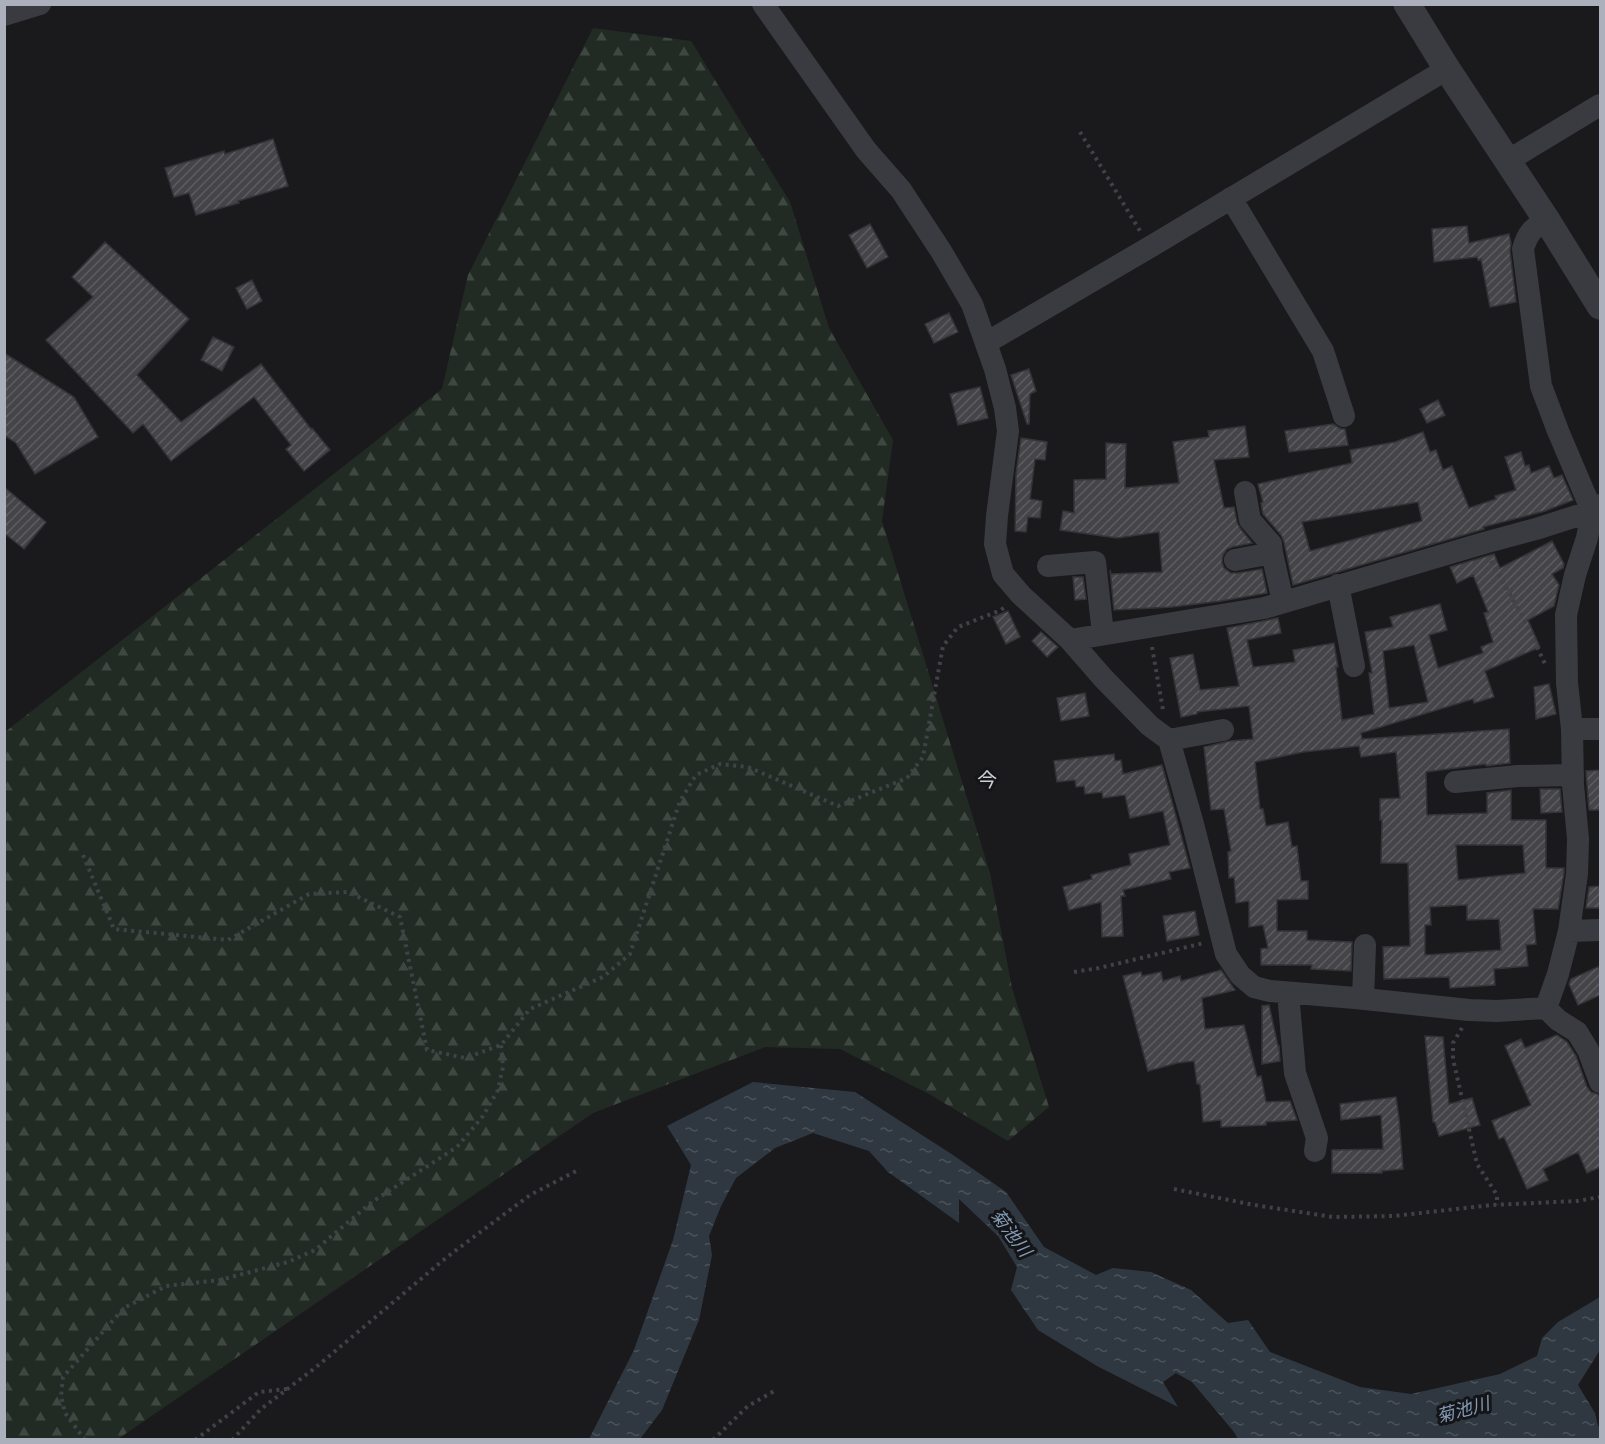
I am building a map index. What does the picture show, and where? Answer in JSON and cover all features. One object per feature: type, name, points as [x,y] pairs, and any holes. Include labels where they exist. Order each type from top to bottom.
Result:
[{"type":"street","points":[[4,15],[40,4]]},
{"type":"street","points":[[763,4],[866,150],[901,190],[972,304],[995,369],[1008,430],[995,544],[1003,574],[1021,595],[1070,640],[1150,726],[1169,740],[1226,954],[1240,975],[1254,987],[1288,993],[1469,1010],[1546,1008],[1558,1020],[1577,1032],[1588,1050],[1600,1082]]},
{"type":"street","points":[[1407,4],[1447,69],[1509,160],[1600,306]]},
{"type":"street","points":[[986,342],[1150,247],[1447,69]]},
{"type":"street","points":[[1509,160],[1600,105]]},
{"type":"street","points":[[1231,198],[1323,351],[1344,416]]},
{"type":"street","points":[[1546,1008],[1569,931],[1577,874],[1578,839],[1572,729],[1567,684],[1566,615],[1575,575],[1596,508],[1558,431],[1541,386],[1523,249],[1528,234],[1541,224],[1548,222]]},
{"type":"street","points":[[1245,492],[1250,520],[1271,544],[1283,602]]},
{"type":"street","points":[[1070,640],[1264,608],[1536,529],[1596,508]]},
{"type":"street","points":[[1235,560],[1272,554]]},
{"type":"street","points":[[1048,566],[1095,562],[1103,634]]},
{"type":"street","points":[[1338,585],[1354,666]]},
{"type":"street","points":[[1169,740],[1223,729]]},
{"type":"street","points":[[1572,729],[1600,729]]},
{"type":"street","points":[[1455,782],[1518,776],[1573,775]]},
{"type":"street","points":[[1569,931],[1600,930]]},
{"type":"street","points":[[1363,999],[1365,945]]},
{"type":"street","points":[[1288,993],[1295,1073],[1317,1138],[1315,1152]]},
{"type":"path","points":[[1080,132],[1150,247]]},
{"type":"path","points":[[1484,543],[1554,682],[1567,684]]},
{"type":"path","points":[[82,855],[114,929],[228,940],[309,894],[348,892],[400,916],[426,1050],[465,1058],[501,1045],[530,1009],[603,977],[630,954],[680,801],[696,775],[720,764],[748,767],[838,806],[907,778],[923,757],[943,646],[958,627],[1001,609],[1021,595]]},
{"type":"path","points":[[1148,626],[1169,740]]},
{"type":"path","points":[[1074,972],[1099,968],[1221,937]]},
{"type":"path","points":[[1469,1010],[1469,1018],[1453,1042],[1453,1059],[1477,1164],[1497,1195],[1497,1205]]},
{"type":"path","points":[[85,1440],[65,1413],[61,1396],[63,1377],[124,1308],[166,1286],[220,1280],[288,1262],[315,1250],[372,1202],[457,1147],[483,1116],[498,1090],[503,1067],[501,1045]]},
{"type":"path","points":[[232,1440],[261,1408],[315,1368],[456,1250],[530,1195],[579,1169]]},
{"type":"path","points":[[1174,1189],[1254,1205],[1333,1216],[1394,1216],[1497,1205],[1577,1201],[1600,1197]]},
{"type":"path","points":[[195,1440],[259,1392],[288,1388]]},
{"type":"path","points":[[713,1440],[748,1407],[774,1391]]},
{"type":"green space","points":[[593,28],[691,41],[790,202],[829,328],[893,440],[882,521],[990,873],[1012,988],[1049,1107],[1008,1141],[929,1094],[840,1049],[765,1047],[593,1113],[118,1439],[5,1439],[5,732],[442,389],[468,275]]},
{"type":"water","name":"菊池川","points":[[753,1082],[855,1092],[1006,1192],[1044,1247],[1096,1275],[1113,1268],[1151,1272],[1191,1290],[1228,1323],[1248,1320],[1270,1352],[1360,1387],[1411,1394],[1500,1374],[1537,1356],[1542,1338],[1558,1322],[1600,1297],[1600,1350],[1578,1385],[1595,1413],[1600,1427],[1600,1439],[1238,1439],[1192,1382],[1176,1373],[1163,1382],[1178,1407],[1097,1366],[1038,1330],[1011,1290],[1017,1267],[998,1236],[959,1199],[959,1223],[888,1172],[869,1151],[813,1133],[775,1148],[736,1178],[709,1236],[712,1255],[699,1320],[662,1410],[640,1439],[589,1439],[634,1350],[673,1240],[691,1165],[667,1126]]},
{"type":"building","points":[[273,139],[288,186],[196,215],[189,193],[174,197],[165,168],[224,151],[225,154]]},
{"type":"building","points":[[870,224],[888,257],[867,268],[849,235]]},
{"type":"building","points":[[1467,226],[1469,243],[1509,234],[1516,302],[1490,307],[1481,259],[1478,260],[1477,257],[1434,262],[1432,229]]},
{"type":"building","points":[[105,242],[189,319],[137,375],[181,422],[261,364],[330,450],[304,471],[286,449],[291,445],[254,397],[171,461],[143,424],[133,433],[46,340],[93,297],[72,277]]},
{"type":"building","points":[[252,280],[262,301],[247,309],[236,288]]},
{"type":"building","points":[[949,313],[958,332],[934,343],[925,324]]},
{"type":"building","points":[[213,337],[234,347],[222,371],[201,360]]},
{"type":"building","points":[[4,353],[74,397],[98,437],[35,474],[16,443],[4,435]]},
{"type":"building","points":[[1029,369],[1036,391],[1030,394],[1029,424],[1027,424],[1011,375]]},
{"type":"building","points":[[980,387],[988,418],[958,425],[950,394]]},
{"type":"building","points":[[1438,400],[1445,415],[1427,423],[1420,409]]},
{"type":"building","points":[[1333,424],[1345,429],[1348,445],[1289,452],[1285,431]]},
{"type":"building","points":[[1245,426],[1249,457],[1214,460],[1224,508],[1234,507],[1240,528],[1252,543],[1227,549],[1222,562],[1224,568],[1231,573],[1262,569],[1267,593],[1172,607],[1114,610],[1110,570],[1111,574],[1162,572],[1159,532],[1117,538],[1060,530],[1063,511],[1074,513],[1074,480],[1106,479],[1106,443],[1126,444],[1125,488],[1179,483],[1173,442],[1209,437],[1208,431]]},
{"type":"building","points":[[1423,432],[1430,452],[1436,450],[1443,470],[1452,466],[1469,508],[1496,499],[1495,496],[1516,490],[1505,457],[1521,452],[1525,466],[1529,465],[1531,473],[1549,466],[1554,478],[1562,475],[1573,500],[1545,511],[1483,527],[1484,529],[1293,585],[1284,542],[1281,535],[1263,514],[1261,503],[1263,502],[1258,484],[1352,463],[1350,450],[1395,442]],"holes":[[[1418,502],[1422,521],[1310,551],[1302,522]]]},
{"type":"building","points":[[1021,438],[1047,442],[1045,460],[1035,459],[1030,499],[1042,501],[1040,518],[1028,517],[1026,532],[1015,531],[1016,474]]},
{"type":"building","points":[[4,487],[46,522],[24,549],[4,533]]},
{"type":"building","points":[[1552,541],[1564,564],[1563,568],[1552,574],[1559,585],[1554,606],[1528,620],[1540,647],[1485,671],[1494,697],[1474,703],[1473,699],[1361,733],[1362,739],[1509,729],[1510,763],[1426,772],[1427,815],[1487,813],[1487,793],[1511,790],[1511,820],[1546,820],[1546,868],[1564,868],[1564,873],[1558,909],[1533,909],[1536,944],[1526,945],[1528,966],[1494,969],[1495,985],[1450,988],[1449,977],[1384,979],[1383,947],[1410,946],[1408,863],[1381,863],[1380,799],[1400,798],[1396,752],[1361,757],[1359,746],[1303,752],[1255,762],[1260,809],[1263,809],[1266,826],[1288,822],[1292,847],[1297,846],[1301,881],[1308,881],[1308,899],[1277,900],[1277,931],[1307,931],[1307,940],[1352,942],[1351,971],[1311,969],[1312,965],[1261,965],[1261,949],[1268,948],[1263,925],[1249,927],[1249,901],[1236,903],[1234,877],[1229,878],[1228,852],[1231,851],[1224,809],[1211,810],[1204,747],[1253,739],[1249,706],[1197,712],[1197,714],[1181,717],[1170,658],[1193,654],[1200,690],[1239,686],[1227,628],[1278,618],[1281,633],[1247,640],[1253,667],[1295,662],[1293,650],[1334,643],[1342,720],[1374,714],[1369,673],[1372,673],[1365,632],[1393,627],[1390,617],[1440,604],[1447,630],[1429,635],[1438,668],[1483,653],[1481,647],[1493,642],[1484,613],[1488,612],[1473,575],[1457,583],[1450,567],[1494,554],[1500,568]],"holes":[[[1414,645],[1428,702],[1389,708],[1383,651]],[[1456,845],[1523,845],[1525,873],[1458,880]],[[1467,905],[1467,920],[1499,919],[1501,950],[1425,955],[1425,925],[1431,925],[1430,907]]]},
{"type":"building","points":[[1073,577],[1083,577],[1086,599],[1075,600]]},
{"type":"building","points":[[1008,611],[1020,637],[1006,644],[993,617]]},
{"type":"building","points":[[1041,632],[1058,647],[1047,657],[1032,641]]},
{"type":"building","points":[[1549,684],[1556,714],[1536,719],[1534,687]]},
{"type":"building","points":[[1085,693],[1089,716],[1061,721],[1057,698]]},
{"type":"building","points":[[1114,754],[1115,761],[1121,760],[1123,774],[1162,765],[1190,868],[1169,872],[1171,879],[1123,890],[1125,896],[1121,896],[1123,936],[1102,937],[1101,902],[1069,910],[1063,887],[1092,879],[1091,875],[1131,865],[1129,854],[1170,845],[1163,811],[1130,818],[1125,795],[1103,798],[1102,792],[1085,794],[1084,786],[1076,787],[1075,780],[1057,782],[1054,761]]},
{"type":"building","points":[[1600,770],[1600,810],[1589,810],[1586,771]]},
{"type":"building","points":[[1540,789],[1560,789],[1562,812],[1541,813]]},
{"type":"building","points":[[1600,886],[1600,908],[1586,908],[1589,887]]},
{"type":"building","points":[[1195,911],[1199,935],[1167,941],[1163,916]]},
{"type":"building","points":[[1600,966],[1600,995],[1578,1005],[1569,984],[1571,979]]},
{"type":"building","points":[[1221,970],[1235,990],[1202,998],[1205,1029],[1244,1025],[1257,1077],[1261,1076],[1266,1102],[1290,1101],[1297,1120],[1266,1122],[1266,1125],[1221,1127],[1221,1120],[1203,1122],[1200,1084],[1197,1084],[1194,1061],[1148,1071],[1123,976],[1141,972],[1142,976],[1161,972],[1163,981],[1180,976],[1181,981]]},
{"type":"building","points":[[1269,1005],[1279,1046],[1280,1061],[1262,1064],[1262,1006]]},
{"type":"building","points":[[1557,1035],[1567,1042],[1576,1056],[1587,1087],[1591,1092],[1600,1095],[1600,1167],[1587,1173],[1578,1152],[1543,1169],[1548,1180],[1527,1189],[1504,1137],[1499,1139],[1492,1121],[1531,1105],[1505,1046],[1521,1039],[1525,1048]]},
{"type":"building","points":[[1425,1036],[1443,1037],[1449,1104],[1472,1098],[1480,1125],[1439,1136],[1435,1122],[1433,1122]]},
{"type":"building","points":[[1396,1097],[1403,1169],[1382,1171],[1382,1173],[1332,1173],[1332,1150],[1383,1149],[1381,1115],[1341,1120],[1340,1104]]},
{"type":"district","name":"今","points":[[987,780]]}]
